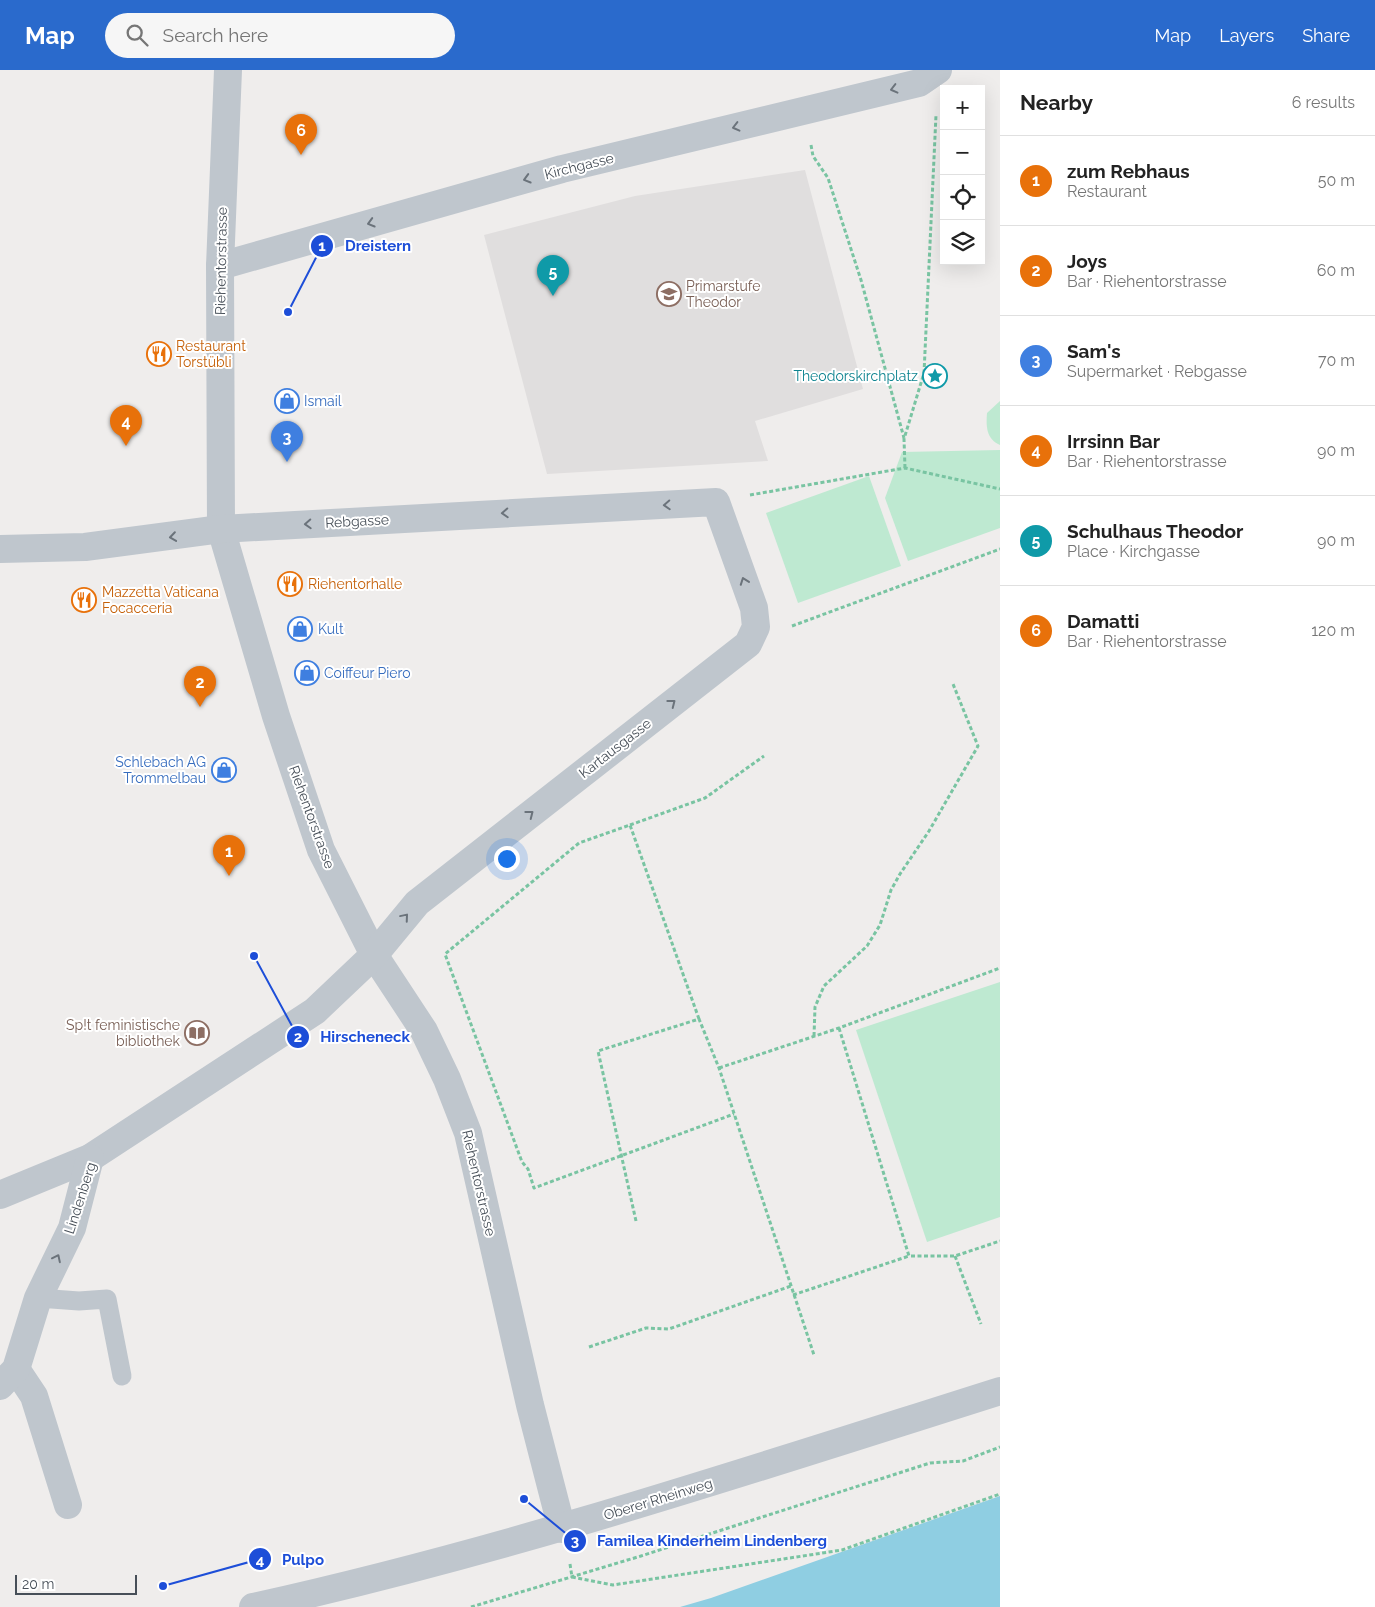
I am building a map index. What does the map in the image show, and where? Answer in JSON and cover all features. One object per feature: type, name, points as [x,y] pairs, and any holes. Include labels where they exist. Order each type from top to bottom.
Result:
[{"type":"street","name":"Riehentorstrasse","points":[[228,70],[220,266],[221,528],[276,716],[321,850],[374,954],[424,1031],[447,1079],[468,1133],[530,1405],[562,1529]]},
{"type":"street","name":"Kirchgasse","points":[[220,266],[562,169],[919,83],[938,70]]},
{"type":"street","name":"Rebgasse","points":[[0,549],[86,547],[221,528],[716,502]]},
{"type":"street","points":[[716,502],[754,608],[756,628]]},
{"type":"street","name":"Kartausgasse","points":[[374,954],[417,903],[748,644],[756,628]]},
{"type":"street","name":"Lindenberg","points":[[68,1504],[34,1396],[8,1377],[38,1298],[72,1228],[90,1158],[315,1011],[374,954]]},
{"type":"street","points":[[0,1195],[90,1158]]},
{"type":"street","name":"Oberer Rheinweg","points":[[254,1607],[401,1572],[562,1529],[1000,1391]]},
{"type":"lane","points":[[38,1298],[79,1301],[106,1299],[122,1376]]},
{"type":"path","points":[[904,439],[924,373],[938,70]]},
{"type":"path","points":[[805,110],[813,156],[828,178],[861,280],[904,439],[905,468]]},
{"type":"path","points":[[716,502],[905,468],[1000,490]]},
{"type":"path","points":[[756,628],[791,626],[1000,549]]},
{"type":"path","points":[[814,1036],[814,1008],[824,986],[867,946],[880,925],[892,890],[900,874],[929,831],[978,746],[953,684]]},
{"type":"path","points":[[734,1114],[534,1188],[528,1169],[522,1162],[445,954],[579,843],[705,798],[764,756]]},
{"type":"path","points":[[630,825],[699,1019],[719,1068],[814,1355]]},
{"type":"path","points":[[719,1068],[839,1028],[1000,968]]},
{"type":"path","points":[[636,1221],[598,1051],[699,1019]]},
{"type":"path","points":[[839,1028],[909,1256]]},
{"type":"path","points":[[793,1295],[909,1256],[955,1256],[1000,1240]]},
{"type":"path","points":[[955,1256],[980,1324]]},
{"type":"path","points":[[589,1347],[646,1328],[669,1329],[791,1286]]},
{"type":"path","points":[[471,1607],[572,1577],[930,1463],[963,1461],[1000,1447]]},
{"type":"path","points":[[572,1577],[614,1585],[842,1550],[1000,1494]]},
{"type":"shaded area","name":"Primarstufe Theodor","points":[[805,170],[863,389],[755,421],[768,461],[547,474],[484,235],[635,196]]},
{"type":"green space","points":[[1000,401],[1000,445],[989,436],[987,413]]},
{"type":"green space","points":[[1000,450],[1000,528],[908,561],[885,498],[902,452]]},
{"type":"green space","points":[[869,476],[901,566],[798,603],[766,513]]},
{"type":"green space","points":[[1000,982],[1000,1217],[927,1242],[856,1030]]},
{"type":"water","points":[[1000,1496],[1000,1607],[680,1607],[711,1598]]},
{"type":"place","name":"Damatti","points":[[301,155]]},
{"type":"place","name":"Primarstufe Theodor","points":[[669,294]]},
{"type":"place","name":"Schulhaus Theodor","points":[[553,296]]},
{"type":"place","name":"Dreistern","points":[[288,312]]},
{"type":"place","name":"Restaurant Torstübli","points":[[159,354]]},
{"type":"place","name":"Theodorskirchplatz","points":[[935,376]]},
{"type":"place","name":"Ismail","points":[[287,401]]},
{"type":"place","name":"Irrsinn Bar","points":[[126,446]]},
{"type":"place","name":"Sam's","points":[[287,462]]},
{"type":"place","name":"Riehentorhalle","points":[[290,584]]},
{"type":"place","name":"Mazzetta Vaticana Focacceria","points":[[84,600]]},
{"type":"place","name":"Kult","points":[[300,629]]},
{"type":"place","name":"Coiffeur Piero","points":[[307,673]]},
{"type":"place","name":"Joys","points":[[200,707]]},
{"type":"place","name":"Schlebach AG Trommelbau","points":[[224,770]]},
{"type":"place","name":"zum Rebhaus","points":[[229,876]]},
{"type":"place","name":"Hirscheneck","points":[[254,956]]},
{"type":"place","name":"Sp!t feministische bibliothek","points":[[197,1033]]},
{"type":"place","name":"Familea Kinderheim Lindenberg","points":[[524,1499]]},
{"type":"place","name":"Pulpo","points":[[163,1586]]}]
